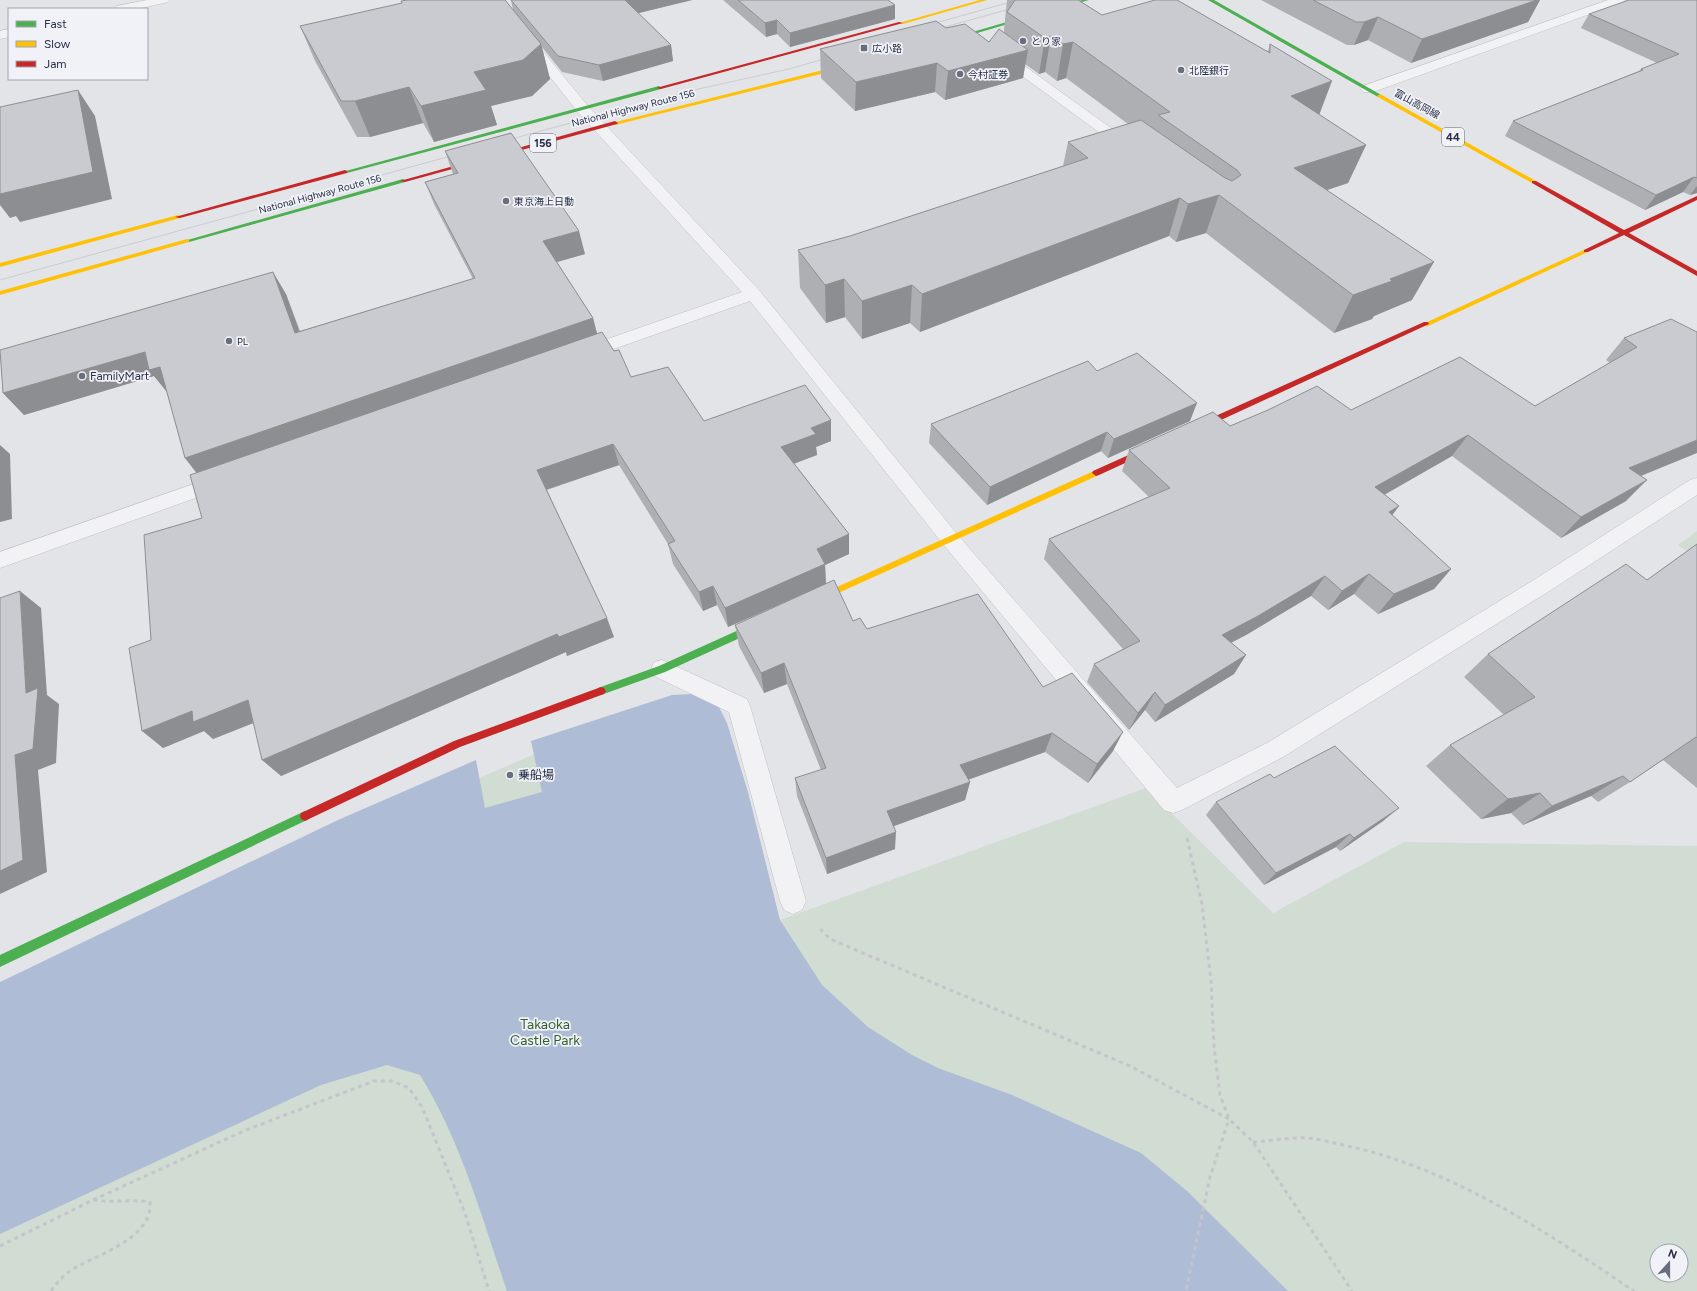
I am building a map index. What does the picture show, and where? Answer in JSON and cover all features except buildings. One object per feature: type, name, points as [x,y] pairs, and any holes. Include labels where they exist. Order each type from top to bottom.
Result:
[{"type":"main road","name":"National Highway Route 156","points":[[0,265],[985,0]]},
{"type":"main road","points":[[943,42],[982,40],[1087,0]]},
{"type":"main road","name":"富山高岡線","points":[[1210,0],[1697,274]]},
{"type":"main road","name":"National Highway Route 156","points":[[0,293],[600,127],[858,63]]},
{"type":"main road","points":[[1182,434],[1625,234],[1649,220],[1697,198]]},
{"type":"main road","points":[[799,607],[1160,444]]},
{"type":"main road","points":[[0,961],[457,744],[662,669],[770,620]]},
{"type":"street","points":[[126,8],[164,0]]},
{"type":"street","points":[[495,0],[582,108],[752,294],[950,539],[1173,802],[1275,750],[1544,584],[1697,485]]},
{"type":"street","points":[[1368,89],[1619,0]]},
{"type":"street","points":[[982,40],[1141,156]]},
{"type":"street","points":[[564,360],[752,294]]},
{"type":"street","points":[[0,560],[241,474]]},
{"type":"street","points":[[662,669],[739,706],[793,901]]},
{"type":"path","points":[[1186,830],[1202,904],[1211,981],[1214,1047],[1220,1095],[1229,1119],[1210,1177],[1186,1291]]},
{"type":"path","points":[[793,901],[830,939],[1130,1066],[1229,1119],[1253,1142],[1352,1291]]},
{"type":"path","points":[[0,1246],[93,1200],[246,1130],[374,1081],[392,1081],[409,1088],[422,1107],[465,1213],[488,1291]]},
{"type":"path","points":[[1253,1142],[1305,1138],[1363,1148],[1427,1170],[1496,1205],[1577,1253],[1634,1291]]},
{"type":"path","points":[[51,1291],[54,1284],[81,1264],[114,1249],[137,1232],[151,1211],[150,1202],[139,1200],[108,1202],[93,1200]]},
{"type":"green space","points":[[1697,531],[1697,559],[1678,545]]},
{"type":"green space","name":"Takaoka Castle Park","points":[[693,694],[780,920],[1146,788],[1273,913],[1404,842],[1697,846],[1697,1291],[0,1291],[0,984],[672,695]]},
{"type":"water","points":[[693,694],[708,697],[719,707],[727,723],[748,792],[780,920],[822,985],[868,1027],[912,1055],[938,1068],[1012,1095],[1141,1153],[1187,1191],[1288,1291],[507,1291],[470,1180],[434,1100],[420,1075],[387,1065],[321,1085],[0,1234],[0,982],[338,820],[476,760],[485,808],[542,792],[531,741],[672,695]]},
{"type":"tram line","points":[[928,25],[1018,0]]},
{"type":"tram line","points":[[934,30],[1017,7]]},
{"type":"tram line","points":[[504,141],[685,92],[789,69],[831,57]]},
{"type":"tram line","points":[[0,280],[458,154]]},
{"type":"traffic: fast","points":[[948,40],[1087,0]]},
{"type":"traffic: fast","points":[[1210,0],[1380,96]]},
{"type":"traffic: fast","points":[[345,172],[659,88]]},
{"type":"traffic: fast","points":[[187,241],[403,181]]},
{"type":"traffic: fast","points":[[601,691],[662,669],[763,623]]},
{"type":"traffic: fast","points":[[0,961],[305,816]]},
{"type":"traffic: slow","points":[[901,23],[985,0]]},
{"type":"traffic: slow","points":[[615,123],[851,65]]},
{"type":"traffic: slow","points":[[1380,96],[1534,182]]},
{"type":"traffic: slow","points":[[0,265],[178,217]]},
{"type":"traffic: slow","points":[[0,293],[187,241]]},
{"type":"traffic: slow","points":[[1426,324],[1586,251]]},
{"type":"traffic: slow","points":[[811,602],[1096,473]]},
{"type":"traffic: jam","points":[[659,88],[901,23]]},
{"type":"traffic: jam","points":[[403,181],[615,123]]},
{"type":"traffic: jam","points":[[178,217],[345,172]]},
{"type":"traffic: jam","points":[[1534,182],[1697,274]]},
{"type":"traffic: jam","points":[[1586,251],[1697,198]]},
{"type":"traffic: jam","points":[[1192,430],[1426,324]]},
{"type":"traffic: jam","points":[[1096,473],[1153,447]]},
{"type":"traffic: jam","points":[[305,816],[457,744],[601,691]]},
{"type":"place","name":"とり家","points":[[1023,41]]},
{"type":"place","name":"広小路","points":[[864,48]]},
{"type":"place","name":"北陸銀行","points":[[1181,70]]},
{"type":"place","name":"今村証券","points":[[960,74]]},
{"type":"place","name":"東京海上日動","points":[[506,201]]},
{"type":"place","name":"PL","points":[[229,341]]},
{"type":"place","name":"FamilyMart","points":[[82,376]]},
{"type":"place","name":"乗船場","points":[[510,775]]}]
